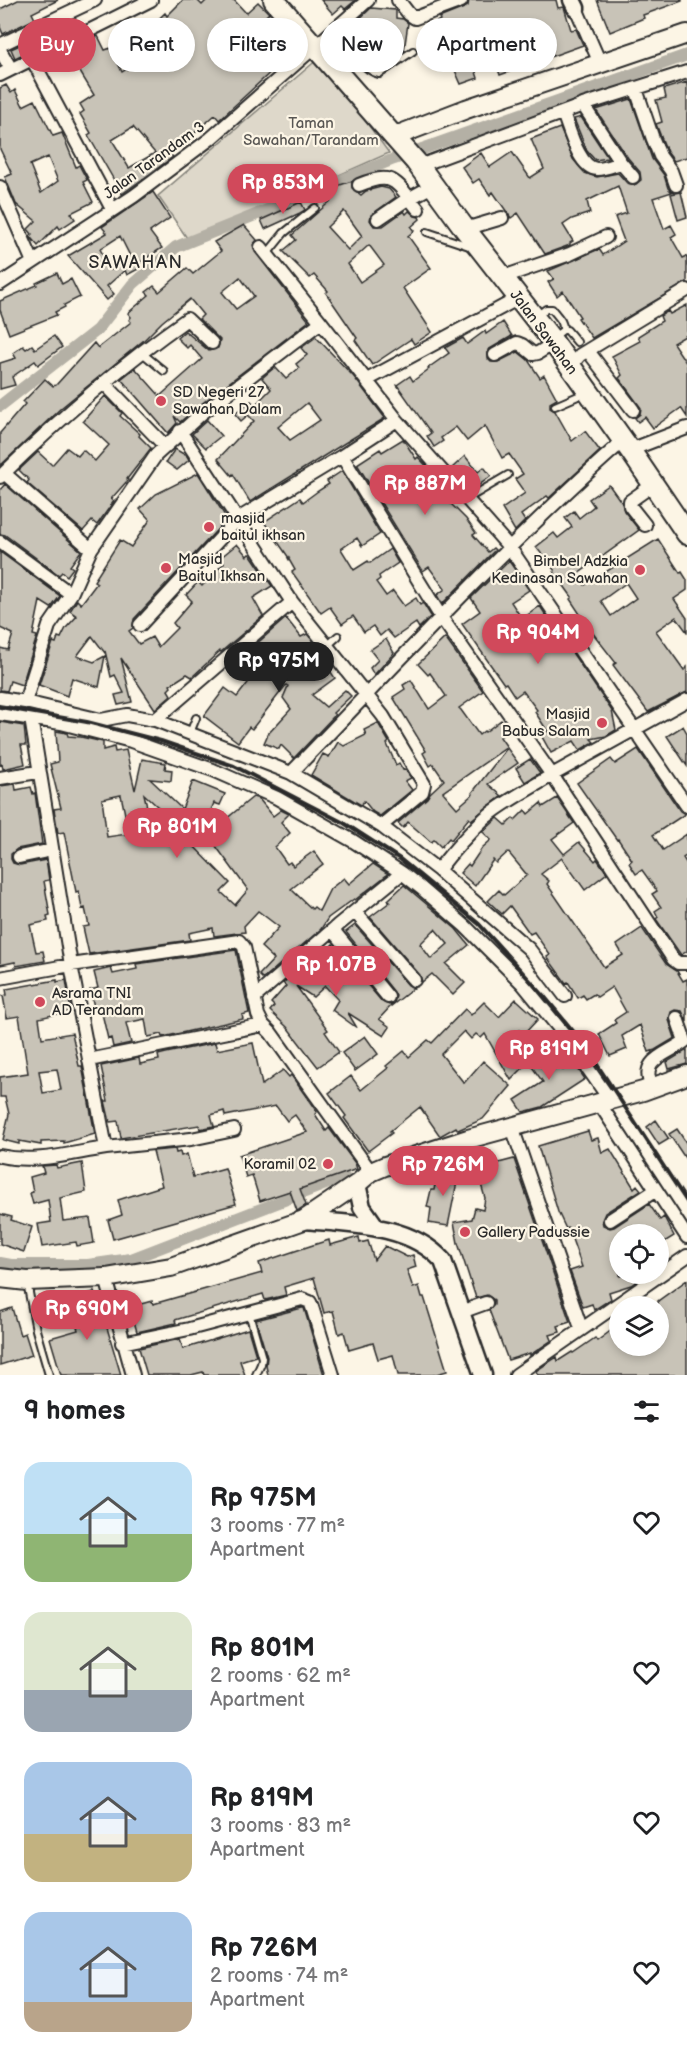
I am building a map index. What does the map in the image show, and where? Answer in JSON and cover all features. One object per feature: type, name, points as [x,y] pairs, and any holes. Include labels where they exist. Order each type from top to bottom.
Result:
[{"type":"main road","name":"Jalan Sawahan","points":[[274,0],[320,52]]},
{"type":"main road","points":[[395,139],[600,63],[687,34]]},
{"type":"main road","name":"Jalan Sawahan","points":[[337,72],[418,164],[465,230],[519,298],[556,337],[570,367],[627,445],[687,534]]},
{"type":"main road","points":[[0,1278],[27,1281],[106,1278],[171,1267],[304,1220],[371,1172],[468,1139],[687,1075]]},
{"type":"street","points":[[6,72],[0,48],[95,0]]},
{"type":"street","name":"Jalan Tarandam 3","points":[[353,18],[368,0]]},
{"type":"street","points":[[398,0],[415,18],[460,1]]},
{"type":"street","points":[[96,26],[143,2]]},
{"type":"street","points":[[574,4],[600,63]]},
{"type":"street","name":"Jalan Tarandam 3","points":[[0,284],[134,196],[320,56]]},
{"type":"street","points":[[39,72],[112,209]]},
{"type":"street","points":[[418,164],[583,105],[687,72]]},
{"type":"street","points":[[636,89],[661,159],[671,171],[675,185]]},
{"type":"street","points":[[583,105],[621,163],[633,177]]},
{"type":"street","points":[[563,113],[580,157],[585,164],[598,169],[621,163]]},
{"type":"street","points":[[359,184],[380,177],[388,178],[396,183],[418,209]]},
{"type":"street","points":[[378,219],[434,185]]},
{"type":"street","points":[[0,187],[33,262]]},
{"type":"street","points":[[465,230],[502,218]]},
{"type":"street","points":[[503,277],[570,254],[606,237]]},
{"type":"street","points":[[263,251],[397,420],[510,548],[687,806]]},
{"type":"street","points":[[570,367],[577,357],[687,290]]},
{"type":"street","points":[[367,380],[519,298]]},
{"type":"street","points":[[91,549],[2,475],[140,352],[187,319],[212,343]]},
{"type":"street","points":[[25,702],[49,626],[71,594],[91,549],[156,455],[180,431],[321,322]]},
{"type":"street","points":[[495,355],[517,344],[522,345],[533,354],[538,353],[556,337]]},
{"type":"street","points":[[588,351],[633,410]]},
{"type":"street","points":[[104,383],[165,446]]},
{"type":"street","points":[[140,625],[238,519],[397,420]]},
{"type":"street","points":[[291,773],[441,617],[560,498],[627,445],[687,428]]},
{"type":"street","points":[[180,431],[292,602],[383,716],[424,784],[422,792],[381,826]]},
{"type":"street","points":[[342,456],[441,617],[552,776],[673,959],[678,963],[687,963]]},
{"type":"street","points":[[645,525],[630,506],[630,501],[654,484]]},
{"type":"street","points":[[0,542],[71,594]]},
{"type":"street","points":[[154,720],[292,602]]},
{"type":"street","points":[[0,698],[101,720],[127,715],[154,720],[291,773],[381,826],[438,870],[529,949],[565,996]]},
{"type":"street","points":[[438,870],[485,819],[503,806],[687,700]]},
{"type":"street","points":[[0,714],[31,718],[131,741],[254,786],[352,841],[402,873],[465,926],[537,999],[604,1101],[656,1190],[687,1237]]},
{"type":"street","points":[[31,718],[71,965],[106,1148]]},
{"type":"street","points":[[0,778],[38,772]]},
{"type":"street","points":[[19,857],[52,850]]},
{"type":"street","points":[[254,998],[402,873]]},
{"type":"street","points":[[355,912],[414,980]]},
{"type":"street","points":[[333,930],[388,997]]},
{"type":"street","points":[[0,978],[71,965],[239,941],[244,947],[254,998],[263,1025],[371,1172]]},
{"type":"street","points":[[652,1087],[647,1074],[650,1066],[658,1057],[686,1042],[677,1018]]},
{"type":"street","points":[[89,1060],[263,1025]]},
{"type":"street","points":[[512,1126],[581,1328]]},
{"type":"street","points":[[0,1156],[16,1160],[31,1160],[106,1148],[191,1139],[234,1130]]},
{"type":"street","points":[[357,1184],[362,1207],[376,1227]]},
{"type":"street","points":[[610,1220],[656,1190]]},
{"type":"street","points":[[304,1220],[376,1227],[425,1245],[436,1253],[443,1261],[483,1375]]},
{"type":"street","points":[[516,1375],[687,1256]]},
{"type":"street","points":[[106,1278],[133,1375]]},
{"type":"street","points":[[123,1343],[189,1329],[302,1299],[310,1302],[333,1375]]},
{"type":"street","points":[[461,1312],[486,1303]]},
{"type":"lane","points":[[404,57],[412,51]]},
{"type":"lane","points":[[263,251],[315,208]]},
{"type":"lane","points":[[427,232],[481,250]]},
{"type":"lane","points":[[556,337],[567,330],[577,342]]},
{"type":"lane","points":[[140,352],[164,372]]},
{"type":"lane","points":[[555,406],[588,392]]},
{"type":"lane","points":[[467,499],[508,475]]},
{"type":"lane","points":[[327,646],[338,636]]},
{"type":"lane","points":[[190,733],[196,718]]},
{"type":"lane","points":[[27,1281],[36,1330],[49,1375]]},
{"type":"lane","points":[[249,1313],[261,1358],[256,1375]]},
{"type":"green space","name":"Taman Sawahan/Tarandam","points":[[319,58],[320,72],[329,72],[389,153],[189,241],[158,196],[303,72],[308,72],[308,67]]},
{"type":"building","points":[[18,0],[58,0],[32,13],[34,18],[18,18],[18,27],[3,34],[0,27],[0,9]]},
{"type":"building","points":[[183,0],[197,0],[202,5],[207,0],[234,0],[246,13],[258,2],[269,13],[264,18],[207,18],[207,72],[271,72],[219,120],[215,115],[184,142],[181,139],[168,151],[173,157],[122,194],[88,135],[91,133],[80,114],[84,111],[80,104],[94,95],[80,72],[96,72],[96,37],[98,36],[105,50],[108,49],[108,72],[195,72],[195,18],[160,18],[165,13],[167,16]],"holes":[[[133,127],[155,153],[129,168],[112,140]]]},
{"type":"building","points":[[321,0],[356,0],[345,9],[342,6],[333,14]]},
{"type":"building","points":[[469,0],[556,0],[558,8],[564,7],[571,30],[576,29],[583,45],[557,54],[557,18],[439,18],[468,6]]},
{"type":"building","points":[[597,0],[682,1],[643,15],[644,18],[610,32]]},
{"type":"building","points":[[371,8],[396,10],[396,18],[360,18]]},
{"type":"building","points":[[404,20],[408,23],[404,51]]},
{"type":"building","points":[[18,46],[18,57],[15,58],[11,49]]},
{"type":"building","points":[[456,72],[476,72],[478,78],[461,84]]},
{"type":"building","points":[[687,82],[687,157],[674,161],[667,152],[656,124],[662,122],[656,100],[666,98],[664,89]]},
{"type":"building","points":[[6,85],[11,93],[15,90],[23,106],[35,100],[53,136],[62,133],[76,167],[79,165],[87,180],[83,182],[93,202],[71,213],[75,219],[60,229],[58,226],[38,246],[30,236],[32,234],[28,229],[36,221],[16,204],[5,177],[12,174],[0,149],[0,88]],"holes":[[[48,157],[58,181],[41,193],[30,165]]]},
{"type":"building","points":[[631,99],[652,159],[664,175],[668,188],[672,192],[653,198],[664,229],[671,225],[676,234],[671,237],[683,258],[687,256],[687,282],[592,338],[563,291],[557,296],[548,282],[554,279],[548,271],[599,249],[603,255],[624,241],[615,217],[627,213],[618,186],[587,201],[590,213],[572,219],[563,225],[573,241],[570,245],[545,254],[518,213],[511,218],[493,192],[490,195],[479,179],[473,183],[462,167],[481,153],[490,167],[512,152],[530,178],[544,169],[531,139],[560,128],[573,159],[585,173],[597,177],[618,173],[627,183],[635,185],[641,180],[640,172],[596,110]]},
{"type":"building","points":[[581,117],[608,158],[595,160],[587,151],[574,119]]},
{"type":"building","points":[[352,181],[352,188],[361,195],[366,191],[381,187],[389,189],[396,197],[371,215],[370,220],[374,226],[383,226],[404,211],[406,214],[409,211],[420,219],[411,227],[414,231],[408,236],[431,268],[403,288],[432,332],[414,344],[411,339],[372,365],[355,340],[357,338],[326,293],[328,291],[314,275],[310,278],[283,251],[296,240],[292,235],[334,198],[329,200],[322,191]],"holes":[[[344,211],[362,236],[348,250],[327,227]],[[369,245],[384,265],[360,282],[348,264]]]},
{"type":"building","points":[[153,192],[170,218],[150,232],[162,248],[140,262],[142,267],[127,275],[125,270],[107,286],[114,294],[107,300],[68,256],[107,233],[102,227]],"holes":[[[120,236],[131,258],[111,270],[100,249]]]},
{"type":"building","points":[[681,192],[687,217],[678,220],[671,194]]},
{"type":"building","points":[[301,202],[305,210],[265,229],[261,220]]},
{"type":"building","points":[[244,225],[257,240],[253,245],[255,252],[309,321],[180,422],[174,416],[177,423],[168,433],[121,379],[135,368],[160,396],[202,359],[190,345],[187,348],[177,338],[185,331],[209,351],[218,348],[220,340],[199,319],[203,315],[190,299],[61,408],[0,466],[0,433],[25,404],[23,402],[45,379],[53,386],[56,385],[94,343],[98,348],[131,322],[128,313],[149,295],[146,292],[154,286],[159,292],[187,268],[193,274],[221,251],[214,242]],"holes":[[[240,277],[254,296],[236,309],[222,292]]]},
{"type":"building","points":[[57,273],[62,284],[71,279],[80,297],[55,312],[57,315],[9,334],[0,310],[0,301],[37,285],[36,283]]},
{"type":"building","points":[[687,305],[687,335],[673,343],[687,364],[687,417],[681,408],[653,428],[645,417],[638,422],[635,418],[640,414],[641,408],[619,378],[622,375],[612,356],[640,341],[638,336],[662,321],[660,316],[668,311],[670,314]]},
{"type":"building","points":[[503,322],[512,336],[488,350],[488,359],[491,362],[498,362],[518,352],[528,360],[540,378],[544,375],[557,399],[550,403],[550,408],[555,411],[572,441],[585,431],[600,451],[549,498],[547,496],[521,515],[525,521],[515,531],[502,509],[525,493],[515,479],[523,474],[509,454],[502,458],[485,426],[467,441],[456,427],[441,438],[443,441],[434,447],[427,436],[431,433],[397,385],[410,376],[413,381],[429,369],[449,353],[445,348],[463,338],[467,344]]},
{"type":"building","points":[[54,336],[62,347],[38,365],[35,361],[12,377],[15,385],[0,389],[0,363],[16,358],[13,353],[23,346],[26,349],[32,345],[35,349]]},
{"type":"building","points":[[316,337],[354,377],[385,418],[250,502],[233,474],[232,476],[218,459],[254,421],[248,415],[241,421],[235,414],[251,401],[255,405],[271,389],[262,378],[275,367],[286,379],[299,368],[296,364],[307,355],[301,348]],"holes":[[[307,403],[320,420],[290,440],[278,427]]]},
{"type":"building","points":[[105,396],[122,413],[120,416],[140,434],[139,436],[151,448],[111,499],[114,501],[97,525],[92,521],[83,531],[27,483],[29,480],[19,470],[38,452],[52,465],[67,448],[78,456],[83,450],[95,461],[109,445],[83,421]]},
{"type":"building","points":[[207,420],[221,436],[206,448],[192,434]]},
{"type":"building","points":[[403,439],[416,459],[418,457],[433,473],[447,496],[451,493],[455,498],[456,501],[451,504],[476,533],[473,535],[488,552],[493,548],[495,550],[442,604],[437,595],[445,589],[429,567],[423,571],[357,464],[380,449],[382,452]]},
{"type":"building","points":[[175,449],[187,456],[189,460],[177,470],[166,462]]},
{"type":"building","points":[[465,456],[478,472],[484,467],[491,476],[471,491],[451,469]]},
{"type":"building","points":[[342,471],[380,534],[362,546],[357,538],[341,549],[354,570],[368,561],[370,563],[390,549],[398,563],[379,576],[380,579],[376,582],[386,596],[393,591],[404,606],[416,598],[420,605],[423,603],[431,616],[419,628],[416,623],[394,638],[387,630],[380,636],[373,626],[364,632],[353,616],[342,624],[330,607],[321,613],[292,572],[295,570],[289,558],[264,522],[300,498],[303,502],[329,484],[327,481]]},
{"type":"building","points":[[198,473],[227,519],[134,619],[133,628],[129,631],[139,644],[152,637],[158,647],[177,628],[173,623],[192,601],[186,595],[198,582],[202,586],[224,563],[220,558],[237,544],[247,556],[251,555],[272,586],[253,598],[263,616],[192,677],[187,674],[170,685],[168,690],[171,695],[155,709],[121,658],[132,702],[118,705],[115,695],[124,693],[115,675],[111,677],[105,651],[105,653],[92,636],[77,656],[94,662],[105,656],[99,687],[72,678],[67,696],[39,685],[53,642],[56,643],[58,637],[61,638],[66,628],[77,616],[70,611],[77,600],[81,604],[97,583],[94,581],[120,540],[131,547],[150,520],[140,509],[156,494]]},
{"type":"building","points":[[5,484],[81,551],[70,566],[73,568],[67,576],[62,572],[59,575],[5,535],[0,534],[0,490]]},
{"type":"building","points":[[609,485],[622,503],[624,511],[639,530],[578,574],[585,585],[658,539],[687,580],[687,590],[674,599],[687,618],[687,632],[676,617],[656,631],[684,670],[687,667],[687,692],[648,712],[613,665],[616,663],[592,632],[588,635],[578,620],[582,617],[570,599],[572,597],[536,547],[554,533],[558,538],[572,527],[565,518],[574,511],[579,518],[594,506],[589,499]],"holes":[[[626,583],[636,598],[611,616],[601,601]]]},
{"type":"building","points":[[0,552],[60,596],[51,608],[40,601],[33,635],[37,636],[22,685],[10,681],[7,691],[0,690],[0,648],[8,650],[13,634],[0,628]]},
{"type":"building","points":[[509,561],[529,590],[511,602],[522,619],[540,606],[566,650],[569,648],[612,711],[616,730],[606,736],[591,739],[594,742],[580,750],[574,741],[551,753],[541,735],[548,732],[535,712],[537,710],[523,691],[515,697],[462,624],[480,611],[471,598]]},
{"type":"building","points":[[286,618],[301,637],[307,634],[314,642],[295,655],[310,673],[324,662],[335,678],[312,695],[326,707],[345,690],[351,696],[294,758],[281,745],[279,749],[264,743],[268,734],[291,709],[283,698],[288,686],[286,685],[252,729],[249,727],[238,742],[204,716],[225,688],[237,697],[258,670],[245,654]]},
{"type":"building","points":[[445,638],[483,691],[459,708],[479,735],[501,720],[508,730],[500,737],[507,747],[443,792],[457,808],[473,794],[507,748],[518,763],[488,784],[502,796],[471,820],[469,818],[451,840],[449,838],[441,847],[434,840],[431,842],[408,822],[403,828],[398,823],[444,780],[433,764],[430,766],[423,753],[426,751],[393,697],[405,689],[403,685],[411,680],[429,709],[446,696],[430,673],[428,675],[418,664]]},
{"type":"building","points":[[386,639],[394,653],[374,675],[370,668],[378,660],[370,650]]},
{"type":"building","points":[[0,722],[24,726],[26,745],[21,745],[25,764],[3,769],[2,764],[0,765]]},
{"type":"building","points":[[378,723],[389,742],[387,744],[396,765],[399,763],[411,778],[405,781],[412,790],[380,816],[373,812],[364,801],[361,805],[311,775],[323,754],[329,757],[338,742],[344,746],[366,735],[364,730]]},
{"type":"building","points":[[683,726],[687,733],[687,766],[667,736]]},
{"type":"building","points":[[56,731],[67,733],[68,736],[103,742],[103,750],[114,747],[115,752],[126,750],[135,790],[142,759],[166,763],[165,769],[172,770],[171,781],[150,779],[182,809],[193,781],[225,794],[220,805],[214,803],[204,827],[200,821],[185,837],[230,883],[221,892],[235,905],[248,890],[210,838],[212,837],[209,833],[253,797],[259,799],[273,816],[281,810],[289,814],[281,822],[290,833],[275,847],[287,864],[290,862],[293,866],[314,851],[323,864],[291,889],[312,909],[314,907],[319,911],[330,889],[344,878],[349,884],[373,864],[388,874],[328,918],[321,929],[263,979],[259,975],[274,959],[261,947],[279,927],[258,911],[244,926],[245,932],[214,936],[213,928],[189,933],[190,940],[89,954],[83,927],[89,926],[85,908],[82,909],[79,891],[76,892],[64,832],[58,833],[54,809],[61,808],[50,764],[58,762]],"holes":[[[144,794],[171,819],[154,838]],[[121,795],[128,834],[107,837],[102,799]]]},
{"type":"building","points":[[638,749],[680,811],[685,814],[653,835],[663,850],[687,834],[687,855],[683,858],[687,864],[687,951],[681,955],[656,919],[658,917],[655,911],[661,907],[652,894],[657,891],[642,870],[636,874],[629,863],[632,860],[577,783],[611,759],[615,764]]},
{"type":"building","points":[[530,759],[540,773],[525,782],[516,768]]},
{"type":"building","points":[[15,784],[16,790],[31,787],[33,794],[35,793],[42,844],[17,849],[11,854],[11,859],[13,863],[20,865],[46,860],[49,880],[44,881],[50,915],[47,916],[48,921],[30,925],[36,952],[43,951],[45,961],[16,966],[15,962],[0,965],[0,786]]},
{"type":"building","points":[[557,798],[574,823],[552,839],[564,854],[579,842],[595,861],[597,859],[607,873],[585,890],[562,858],[541,874],[549,881],[547,884],[604,967],[623,955],[617,945],[642,928],[666,964],[677,971],[683,981],[687,979],[687,1022],[682,1011],[671,1012],[669,1020],[675,1038],[655,1050],[649,1052],[640,1025],[622,1036],[627,1049],[610,1056],[599,1034],[616,1023],[614,1020],[626,1012],[612,987],[597,997],[594,994],[586,999],[583,995],[578,998],[547,957],[550,955],[534,932],[530,934],[510,906],[502,914],[488,901],[499,890],[504,895],[527,875],[508,852],[496,863],[493,860],[475,886],[460,873],[468,864],[470,866],[482,848],[491,840],[483,832],[498,818],[506,825],[525,810],[528,814],[541,803],[543,807]]},
{"type":"building","points":[[404,885],[456,929],[469,945],[446,964],[465,983],[453,995],[432,974],[422,982],[420,975],[370,917],[390,902],[388,900]],"holes":[[[435,929],[448,944],[431,959],[420,944]]]},
{"type":"building","points":[[355,925],[408,985],[414,988],[379,1019],[390,1027],[384,1036],[348,1013],[357,1028],[332,1010],[338,1000],[325,986],[313,997],[296,986],[328,1030],[325,1032],[339,1052],[318,1067],[287,1027],[270,1011],[274,1006],[271,1003],[286,986],[283,983],[312,959],[316,963],[333,944],[382,1002],[389,1005],[394,1003],[396,996],[394,992],[346,932]]},
{"type":"building","points":[[236,950],[249,1013],[242,1015],[243,1019],[163,1037],[162,1034],[148,1037],[145,1019],[126,1023],[131,1043],[113,1047],[111,1038],[108,1039],[101,1009],[95,1011],[90,990],[98,988],[94,972],[111,968],[113,974],[137,969],[136,964]]},
{"type":"building","points":[[66,980],[71,1011],[39,1018],[42,1038],[72,1033],[79,1066],[82,1066],[95,1134],[64,1143],[64,1141],[41,1142],[41,1145],[19,1141],[19,1144],[3,1140],[9,1114],[5,1097],[0,1097],[0,1077],[28,1073],[19,1016],[7,1018],[3,996],[7,995],[6,989]],"holes":[[[57,1069],[61,1090],[43,1093],[39,1071]]]},
{"type":"building","points":[[516,999],[538,1019],[524,1034],[519,1030],[509,1040],[513,1048],[509,1050],[524,1067],[511,1080],[485,1034],[481,1038],[476,1034],[471,1039],[464,1031],[441,1054],[464,1083],[483,1061],[511,1086],[483,1119],[458,1130],[456,1127],[440,1136],[420,1107],[368,1151],[329,1093],[351,1076],[361,1090],[388,1068],[386,1066],[404,1051],[409,1057],[428,1040],[432,1043],[465,1009],[471,1015],[484,1002],[499,1017]]},
{"type":"building","points":[[365,1036],[378,1054],[355,1071],[342,1053]]},
{"type":"building","points":[[215,1043],[217,1050],[253,1043],[262,1085],[283,1070],[289,1077],[291,1075],[317,1112],[315,1114],[326,1131],[329,1128],[357,1169],[300,1189],[306,1205],[297,1211],[290,1191],[260,1201],[252,1175],[246,1177],[239,1155],[307,1132],[295,1115],[287,1121],[276,1106],[225,1116],[224,1111],[211,1115],[214,1126],[200,1129],[199,1125],[121,1138],[118,1121],[110,1122],[101,1066],[139,1058],[140,1064],[159,1060],[158,1055]]},
{"type":"building","points":[[545,1046],[563,1070],[574,1063],[585,1079],[542,1107],[523,1112],[515,1100],[543,1082],[527,1060]]},
{"type":"building","points":[[687,1050],[687,1064],[669,1069],[667,1062]]},
{"type":"building","points":[[656,1120],[669,1139],[659,1145],[647,1127]]},
{"type":"building","points":[[677,1129],[687,1144],[687,1161],[669,1134]]},
{"type":"building","points":[[588,1131],[591,1140],[598,1138],[602,1153],[610,1149],[634,1188],[637,1185],[641,1190],[605,1213],[602,1220],[603,1225],[609,1228],[609,1284],[632,1284],[609,1292],[609,1300],[594,1310],[592,1304],[583,1307],[570,1271],[582,1267],[568,1228],[566,1229],[558,1212],[538,1146]]},
{"type":"building","points":[[175,1149],[176,1153],[180,1152],[181,1156],[187,1154],[193,1177],[225,1168],[236,1204],[113,1239],[108,1220],[122,1215],[118,1200],[162,1186],[153,1151]]},
{"type":"building","points":[[487,1151],[491,1165],[514,1159],[570,1322],[558,1326],[560,1332],[550,1335],[552,1340],[530,1355],[530,1353],[508,1360],[489,1310],[494,1305],[494,1300],[487,1295],[476,1298],[458,1243],[454,1222],[472,1219],[475,1208],[483,1210],[485,1198],[476,1167],[473,1168],[469,1156]]},
{"type":"building","points":[[82,1163],[86,1192],[60,1198],[63,1221],[90,1218],[94,1243],[77,1246],[76,1242],[42,1247],[38,1224],[51,1222],[48,1200],[33,1204],[30,1177],[44,1173],[42,1166],[56,1165],[57,1168]]},
{"type":"building","points":[[438,1168],[459,1172],[448,1226],[429,1223],[431,1208],[427,1207],[431,1190],[434,1190]]},
{"type":"building","points":[[649,1204],[660,1220],[664,1217],[668,1224],[619,1224]]},
{"type":"building","points":[[0,1214],[32,1227],[24,1252],[0,1244]]},
{"type":"building","points":[[669,1226],[674,1236],[669,1239]]},
{"type":"building","points":[[359,1237],[360,1243],[368,1241],[374,1260],[385,1246],[407,1257],[413,1255],[416,1267],[407,1270],[413,1288],[419,1286],[422,1297],[424,1297],[447,1371],[433,1375],[398,1375],[393,1355],[378,1359],[373,1343],[349,1350],[344,1332],[339,1334],[333,1311],[324,1313],[314,1278],[284,1287],[286,1295],[265,1300],[263,1294],[175,1320],[176,1323],[137,1332],[130,1307],[152,1301],[153,1304],[262,1273],[259,1263],[329,1240],[330,1245]]},
{"type":"building","points":[[687,1280],[687,1375],[538,1375],[536,1371],[557,1357],[558,1361],[595,1338],[597,1341],[609,1332],[609,1356],[669,1356],[669,1296],[665,1296]]},
{"type":"building","points":[[94,1292],[97,1299],[103,1298],[109,1320],[105,1321],[121,1375],[61,1375],[50,1338],[78,1330],[67,1300]]},
{"type":"building","points":[[12,1308],[20,1335],[25,1333],[32,1355],[0,1365],[0,1312]]},
{"type":"building","points":[[304,1308],[324,1375],[268,1375],[267,1357],[256,1320]]},
{"type":"building","points":[[248,1329],[256,1356],[240,1361],[245,1375],[204,1375],[203,1372],[191,1375],[147,1375],[139,1348],[180,1339],[183,1349]]},
{"type":"waterway","points":[[0,406],[97,330],[133,284],[176,247],[394,159],[687,55]]},
{"type":"waterway","points":[[0,1263],[88,1265],[131,1259],[344,1177]]},
{"type":"railway","points":[[0,707],[87,722],[161,741],[234,766],[344,823],[400,859],[479,924],[544,996],[583,1043],[687,1202]]},
{"type":"place","name":"SD Negeri 27 Sawahan Dalam","points":[[161,401]]},
{"type":"place","name":"masjid baitul ikhsan","points":[[209,527]]},
{"type":"place","name":"Masjid Baitul Ikhsan","points":[[166,568]]},
{"type":"place","name":"Bimbel Adzkia Kedinasan Sawahan","points":[[640,570]]},
{"type":"place","name":"Masjid Babus Salam","points":[[602,723]]},
{"type":"place","name":"Asrama TNI AD Terandam","points":[[40,1002]]},
{"type":"place","name":"Koramil 02","points":[[328,1164]]},
{"type":"place","name":"Gallery Padussie","points":[[465,1232]]},
{"type":"district","name":"SAWAHAN","points":[[136,262]]}]
